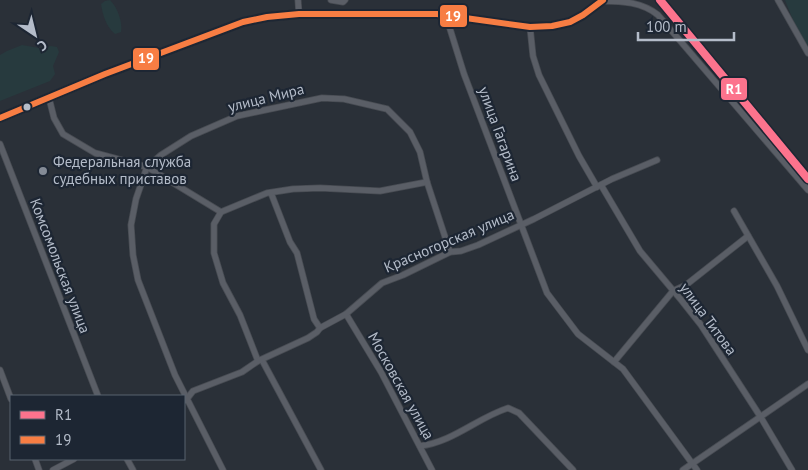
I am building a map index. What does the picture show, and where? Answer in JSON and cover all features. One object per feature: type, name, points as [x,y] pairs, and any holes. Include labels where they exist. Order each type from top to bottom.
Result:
[{"type":"street","points":[[298,0],[299,14]]},
{"type":"street","points":[[331,0],[343,2],[346,0]]},
{"type":"street","points":[[778,0],[808,53]]},
{"type":"street","points":[[0,118],[105,74],[243,22],[267,17],[299,14],[437,14],[530,27],[552,26],[570,22],[603,1],[627,1],[652,10],[658,15],[808,190]]},
{"type":"street","name":"улица Гагарина","points":[[446,16],[464,74],[547,293],[578,334],[622,369],[697,470]]},
{"type":"street","name":"улица Титова","points":[[530,27],[532,56],[539,75],[579,156],[640,252],[700,325],[760,416],[792,470]]},
{"type":"street","points":[[49,98],[54,118],[63,134],[95,153],[147,167],[221,212]]},
{"type":"street","name":"улица Мира","points":[[147,167],[161,155],[191,136],[237,116],[322,98],[344,99],[387,109],[410,132],[420,152],[427,182],[450,252]]},
{"type":"street","name":"Комсомольская улица","points":[[0,144],[98,395]]},
{"type":"street","name":"Красногорская улица","points":[[185,400],[193,391],[242,372],[260,361],[308,338],[320,328],[346,314],[382,283],[450,252],[461,251],[520,225],[656,160]]},
{"type":"street","points":[[147,167],[136,199],[131,225],[133,255],[138,280],[183,395]]},
{"type":"street","points":[[320,470],[260,361],[240,315],[223,283],[214,253],[214,224],[221,212],[271,193],[293,189],[320,188],[380,191],[427,182]]},
{"type":"street","points":[[271,193],[290,242],[297,252],[314,319],[320,328]]},
{"type":"street","points":[[734,211],[778,286],[808,350]]},
{"type":"street","points":[[614,362],[673,291],[686,286],[748,236]]},
{"type":"street","name":"Московская улица","points":[[346,314],[382,372],[432,470]]},
{"type":"street","points":[[0,370],[10,396]]},
{"type":"street","points":[[683,470],[808,384]]},
{"type":"street","points":[[185,400],[223,470]]},
{"type":"street","points":[[420,446],[433,445],[443,441],[508,408],[519,413],[573,470]]},
{"type":"street","points":[[55,469],[72,460]]},
{"type":"green space","points":[[110,0],[117,11],[121,24],[121,32],[115,34],[105,20],[101,4]]},
{"type":"green space","points":[[785,0],[808,0],[808,46],[797,30]]},
{"type":"green space","points":[[22,45],[39,48],[57,47],[59,52],[53,66],[55,74],[50,81],[0,101],[0,55]]},
{"type":"transit line","name":"19","points":[[0,118],[105,74],[243,22],[267,17],[299,14],[437,14],[530,27],[552,26],[570,22],[603,0]]},
{"type":"transit line","name":"R1","points":[[660,0],[808,179]]},
{"type":"place","name":"Федеральная служба судебных приставов","points":[[43,171]]}]
